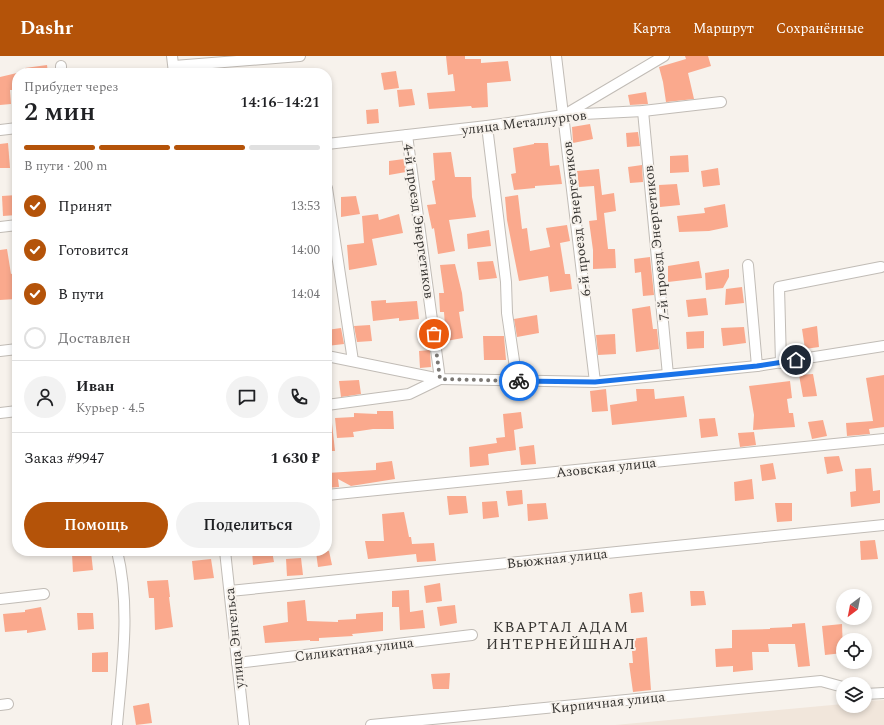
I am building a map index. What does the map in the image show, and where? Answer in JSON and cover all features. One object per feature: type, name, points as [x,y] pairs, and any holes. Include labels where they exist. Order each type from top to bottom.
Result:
[{"type":"street","points":[[172,56],[174,68]]},
{"type":"street","points":[[192,68],[300,56]]},
{"type":"street","name":"6-й проезд Энергетиков","points":[[556,56],[595,382]]},
{"type":"street","points":[[564,115],[664,56]]},
{"type":"street","name":"улица Металлургов","points":[[332,143],[487,126],[564,115],[643,111],[720,102]]},
{"type":"street","name":"7-й проезд Энергетиков","points":[[643,111],[668,375]]},
{"type":"street","points":[[487,126],[506,282],[507,312],[517,381]]},
{"type":"street","points":[[0,130],[12,129]]},
{"type":"street","name":"4-й проезд Энергетиков","points":[[407,135],[440,379]]},
{"type":"street","points":[[332,221],[353,361]]},
{"type":"street","points":[[0,227],[12,226]]},
{"type":"street","points":[[748,265],[757,366]]},
{"type":"street","points":[[781,363],[779,287],[881,267]]},
{"type":"street","points":[[332,357],[440,379],[595,382],[757,366],[884,346]]},
{"type":"street","points":[[0,351],[12,350]]},
{"type":"street","points":[[332,404],[409,394],[440,379]]},
{"type":"street","points":[[0,413],[12,412]]},
{"type":"street","name":"Азовская улица","points":[[332,494],[884,439]]},
{"type":"street","name":"Вьюжная улица","points":[[230,591],[884,525]]},
{"type":"street","points":[[117,725],[125,631],[124,590],[118,556]]},
{"type":"street","name":"улица Энгельса","points":[[226,556],[244,725]]},
{"type":"street","points":[[0,599],[44,594]]},
{"type":"street","name":"Силикатная улица","points":[[237,663],[472,635]]},
{"type":"street","name":"Кирпичная улица","points":[[371,725],[821,681],[836,685]]},
{"type":"street","points":[[872,694],[884,693]]},
{"type":"shaded area","points":[[884,700],[884,725],[615,725],[836,705],[836,713],[872,713],[872,701]]},
{"type":"building","points":[[446,56],[465,56],[465,59],[481,59],[481,63],[508,61],[511,81],[487,83],[488,107],[472,108],[471,106],[429,109],[427,93],[455,91],[453,74],[448,75]]},
{"type":"building","points":[[685,56],[708,56],[711,66],[688,73],[694,99],[666,102],[659,67],[686,59]]},
{"type":"building","points":[[47,65],[47,68],[25,68]]},
{"type":"building","points":[[396,71],[399,88],[384,90],[381,73]]},
{"type":"building","points":[[12,74],[12,90],[10,90],[11,104],[0,105],[0,77]]},
{"type":"building","points":[[412,89],[415,105],[399,107],[397,90]]},
{"type":"building","points":[[646,92],[648,104],[630,105],[628,95]]},
{"type":"building","points":[[378,109],[379,123],[367,124],[366,110]]},
{"type":"building","points":[[590,124],[593,139],[573,143],[572,127]]},
{"type":"building","points":[[638,132],[640,146],[627,147],[626,133]]},
{"type":"building","points":[[8,143],[10,168],[0,168],[0,144]]},
{"type":"building","points":[[534,143],[548,143],[550,166],[559,165],[562,184],[535,186],[535,188],[514,190],[511,174],[516,173],[513,148]]},
{"type":"building","points":[[451,152],[455,177],[471,177],[472,197],[476,217],[449,220],[455,251],[438,254],[434,228],[432,229],[427,205],[436,204],[432,181],[435,180],[433,153]]},
{"type":"building","points":[[688,155],[689,172],[670,173],[670,156]]},
{"type":"building","points":[[404,159],[406,172],[389,175],[389,161]]},
{"type":"building","points":[[642,165],[643,182],[630,183],[628,167]]},
{"type":"building","points":[[718,168],[720,185],[703,187],[701,171]]},
{"type":"building","points":[[599,169],[602,195],[614,193],[616,211],[604,213],[608,249],[615,249],[616,268],[593,269],[593,250],[589,221],[597,220],[594,186],[579,187],[577,171]]},
{"type":"building","points":[[677,184],[680,205],[660,207],[659,185]]},
{"type":"building","points":[[12,195],[12,215],[3,216],[2,196]]},
{"type":"building","points":[[518,195],[522,229],[527,228],[530,251],[550,247],[546,228],[567,225],[570,241],[560,243],[565,274],[570,274],[572,289],[550,292],[548,276],[519,281],[507,220],[505,197]]},
{"type":"building","points":[[356,196],[360,214],[341,217],[341,197]]},
{"type":"building","points":[[725,204],[728,227],[709,231],[679,232],[677,216],[705,213],[704,208]]},
{"type":"building","points":[[378,214],[379,220],[399,214],[403,233],[372,239],[377,265],[349,270],[347,245],[364,243],[362,216]]},
{"type":"building","points":[[489,230],[491,246],[468,249],[467,234]]},
{"type":"building","points":[[7,249],[12,274],[12,299],[0,300],[0,250]]},
{"type":"building","points":[[650,257],[654,295],[643,296],[641,272],[635,273],[634,259]]},
{"type":"building","points":[[493,261],[497,278],[479,280],[477,262]]},
{"type":"building","points":[[699,261],[702,278],[668,282],[668,266]]},
{"type":"building","points":[[455,264],[462,293],[464,311],[459,312],[463,338],[446,341],[444,312],[440,312],[439,293],[444,293],[440,265]]},
{"type":"building","points":[[729,269],[729,277],[723,288],[706,290],[705,273]]},
{"type":"building","points":[[742,287],[744,303],[725,305],[726,289]]},
{"type":"building","points":[[706,298],[708,315],[688,317],[686,300]]},
{"type":"building","points":[[386,300],[386,303],[417,301],[419,319],[399,321],[399,318],[373,321],[371,301]]},
{"type":"building","points":[[650,306],[653,329],[657,329],[659,349],[636,352],[632,309]]},
{"type":"building","points":[[537,315],[539,333],[517,337],[514,319]]},
{"type":"building","points":[[370,325],[372,341],[357,342],[354,326]]},
{"type":"building","points":[[817,326],[819,347],[805,349],[802,329]]},
{"type":"building","points":[[744,327],[746,343],[723,346],[721,328]]},
{"type":"building","points":[[341,328],[344,344],[332,345],[332,329]]},
{"type":"building","points":[[704,331],[704,348],[687,349],[686,332]]},
{"type":"building","points":[[615,334],[616,354],[598,355],[596,335]]},
{"type":"building","points":[[483,336],[504,336],[506,360],[484,360]]},
{"type":"building","points":[[430,350],[431,367],[420,368],[419,351]]},
{"type":"building","points":[[813,374],[817,396],[803,397],[799,375]]},
{"type":"building","points":[[884,375],[884,427],[869,429],[870,434],[847,436],[846,423],[873,421],[866,378]]},
{"type":"building","points":[[359,380],[361,394],[341,397],[339,381]]},
{"type":"building","points":[[790,381],[792,398],[787,399],[789,413],[793,413],[795,427],[753,430],[754,415],[749,386]]},
{"type":"building","points":[[606,389],[608,411],[592,412],[590,391]]},
{"type":"building","points":[[636,389],[654,389],[655,399],[684,396],[687,417],[612,425],[610,405],[637,401]]},
{"type":"building","points":[[377,411],[393,411],[394,429],[373,429],[353,432],[354,437],[337,438],[335,418],[354,417],[354,413],[377,414]]},
{"type":"building","points":[[521,412],[523,428],[514,430],[516,450],[488,454],[489,465],[470,467],[469,447],[497,443],[496,438],[505,437],[503,414]]},
{"type":"building","points":[[715,418],[718,436],[701,438],[699,419]]},
{"type":"building","points":[[823,420],[827,436],[812,439],[808,422]]},
{"type":"building","points":[[332,423],[335,451],[332,451]]},
{"type":"building","points":[[754,432],[756,445],[740,447],[738,433]]},
{"type":"building","points":[[534,445],[536,464],[521,465],[519,447]]},
{"type":"building","points":[[839,456],[843,471],[827,474],[824,457]]},
{"type":"building","points":[[392,461],[395,479],[351,486],[338,479],[339,487],[332,488],[332,473],[376,470],[376,463]]},
{"type":"building","points":[[773,463],[776,479],[762,481],[760,465]]},
{"type":"building","points":[[871,468],[873,491],[880,490],[880,503],[851,507],[850,492],[856,491],[855,469]]},
{"type":"building","points":[[752,479],[754,499],[735,501],[734,482]]},
{"type":"building","points":[[522,490],[523,504],[508,506],[506,491]]},
{"type":"building","points":[[447,496],[466,496],[468,513],[449,515]]},
{"type":"building","points":[[497,501],[499,517],[483,519],[482,502]]},
{"type":"building","points":[[546,503],[548,519],[528,521],[527,504]]},
{"type":"building","points":[[775,503],[792,503],[792,521],[777,522]]},
{"type":"building","points":[[404,512],[409,537],[411,537],[412,544],[434,543],[436,561],[417,562],[416,554],[368,559],[365,541],[384,541],[382,514]]},
{"type":"building","points":[[875,540],[878,559],[861,560],[860,541]]},
{"type":"building","points":[[72,556],[91,556],[93,570],[73,572]]},
{"type":"building","points":[[252,556],[273,556],[274,562],[253,565]]},
{"type":"building","points":[[317,556],[330,556],[332,565],[318,567]]},
{"type":"building","points":[[301,558],[303,575],[287,576],[286,559]]},
{"type":"building","points":[[211,559],[214,578],[194,580],[192,561]]},
{"type":"building","points":[[168,580],[173,627],[155,630],[154,598],[149,598],[147,581]]},
{"type":"building","points":[[440,583],[442,601],[426,603],[424,586]]},
{"type":"building","points":[[409,590],[410,612],[423,610],[425,628],[400,630],[399,607],[392,607],[392,591]]},
{"type":"building","points":[[690,591],[704,591],[706,605],[691,606]]},
{"type":"building","points":[[642,592],[644,612],[631,613],[629,594]]},
{"type":"building","points":[[305,600],[307,621],[338,622],[338,620],[356,619],[356,614],[383,612],[383,631],[352,634],[353,636],[319,638],[319,641],[310,640],[265,643],[263,626],[288,622],[287,602]]},
{"type":"building","points":[[455,605],[457,623],[440,626],[437,607]]},
{"type":"building","points":[[41,607],[46,630],[27,633],[27,630],[5,632],[3,614],[25,612],[25,610]]},
{"type":"building","points":[[77,613],[93,613],[94,629],[78,630]]},
{"type":"building","points":[[805,623],[810,666],[798,667],[795,644],[768,644],[769,652],[752,652],[753,670],[733,672],[733,666],[716,667],[715,649],[732,648],[732,630],[792,627],[792,624]]},
{"type":"building","points":[[842,625],[842,633],[836,633],[836,654],[825,655],[822,626]]},
{"type":"building","points":[[647,637],[651,690],[633,692],[629,663],[633,663],[631,639]]},
{"type":"building","points":[[108,652],[108,672],[92,672],[92,653]]},
{"type":"building","points":[[450,673],[449,689],[433,689],[431,674]]},
{"type":"building","points":[[149,703],[152,723],[136,725],[133,706]]},
{"type":"way so far","points":[[434,334],[440,379],[519,381]]},
{"type":"district","name":"КВАРТАЛ АДАМ ИНТЕРНЕЙШНАЛ","points":[[561,636]]},
{"type":"route","points":[[519,381],[595,382],[757,366],[796,360]]}]
